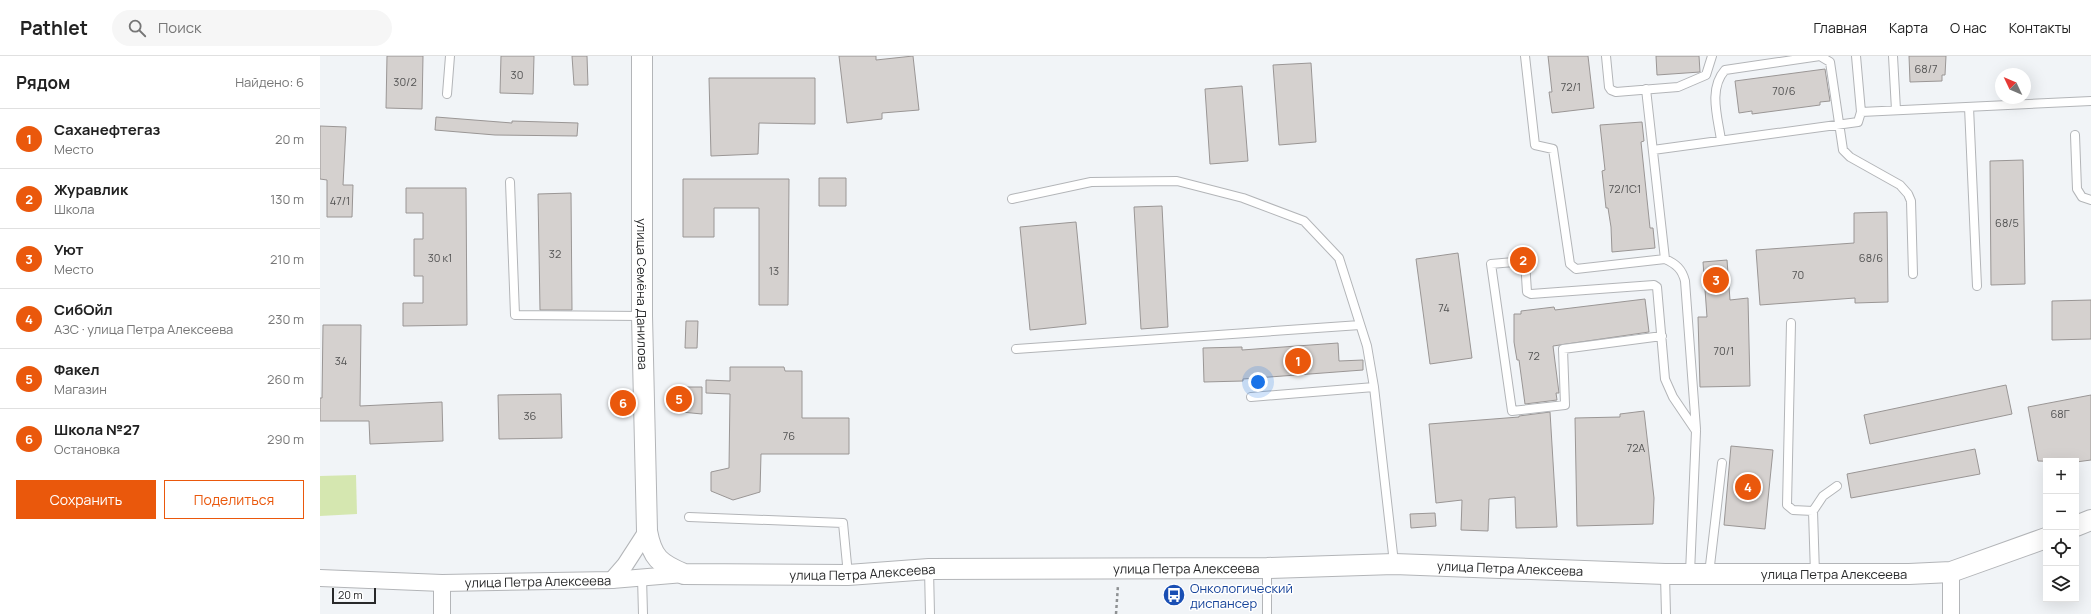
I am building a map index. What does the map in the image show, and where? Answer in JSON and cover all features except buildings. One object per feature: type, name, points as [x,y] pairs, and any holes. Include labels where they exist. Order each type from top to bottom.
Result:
[{"type":"street","name":"улица Семёна Данилова","points":[[642,56],[642,316],[647,531],[650,547],[658,560],[666,567],[684,574]]},
{"type":"street","points":[[2079,525],[2091,520]]},
{"type":"street","points":[[612,580],[625,565],[647,531]]},
{"type":"street","name":"улица Петра Алексеева","points":[[320,578],[442,583],[612,580],[684,574],[848,575],[928,570],[1267,568],[1394,564],[1665,574],[1951,572],[2043,539]]},
{"type":"street","points":[[1951,572],[1952,614]]},
{"type":"street","points":[[442,583],[442,614]]},
{"type":"lane","points":[[447,94],[450,56]]},
{"type":"lane","points":[[1525,56],[1535,145],[1553,149],[1570,264],[1576,269],[1664,259],[1675,264],[1682,271],[1685,281],[1696,431],[1700,574]]},
{"type":"lane","points":[[1606,56],[1612,90],[1678,87],[1706,75],[1712,56]]},
{"type":"lane","points":[[1721,140],[1714,98],[1722,74],[1725,70],[1820,56],[1830,62],[1843,150],[1846,154],[1900,185],[1908,194],[1911,201],[1913,274]]},
{"type":"lane","points":[[1653,150],[1721,140],[1839,126],[1858,122],[1861,112],[1856,56]]},
{"type":"lane","points":[[1893,56],[1896,110]]},
{"type":"lane","points":[[1646,89],[1664,259]]},
{"type":"lane","points":[[1861,112],[2091,101]]},
{"type":"lane","points":[[1969,107],[1977,286]]},
{"type":"lane","points":[[2075,135],[2077,189],[2082,197],[2091,200]]},
{"type":"lane","points":[[1012,199],[1091,182],[1176,181],[1243,198],[1304,221],[1339,258],[1367,346],[1374,387],[1394,564]]},
{"type":"lane","points":[[510,182],[515,315],[642,316]]},
{"type":"lane","points":[[1662,336],[1563,349],[1565,405],[1512,411],[1491,264],[1525,260],[1527,292],[1531,294],[1654,285],[1657,287],[1662,336],[1665,379],[1674,397],[1696,431]]},
{"type":"lane","points":[[1792,323],[1787,505],[1793,510],[1813,510]]},
{"type":"lane","points":[[1016,349],[1360,325]]},
{"type":"lane","points":[[1251,397],[1374,387]]},
{"type":"lane","points":[[1700,574],[1722,463]]},
{"type":"lane","points":[[1815,574],[1813,510],[1823,496],[1837,486]]},
{"type":"lane","points":[[689,518],[843,523],[848,575]]},
{"type":"lane","points":[[1267,568],[1267,614]]},
{"type":"lane","points":[[928,570],[930,614]]},
{"type":"lane","points":[[1665,574],[1666,614]]},
{"type":"lane","points":[[642,577],[643,614]]},
{"type":"green space","points":[[356,475],[357,514],[320,516],[320,476]]},
{"type":"place","name":"Журавлик","points":[[1523,260]]},
{"type":"place","name":"Уют","points":[[1716,280]]},
{"type":"place","name":"Саханефтегаз","points":[[1298,361]]},
{"type":"place","name":"Факел","points":[[679,399]]},
{"type":"place","name":"Школа №27","points":[[623,403]]},
{"type":"place","name":"СибОйл","points":[[1748,487]]},
{"type":"place","name":"Онкологический диспансер","points":[[1174,595]]}]
